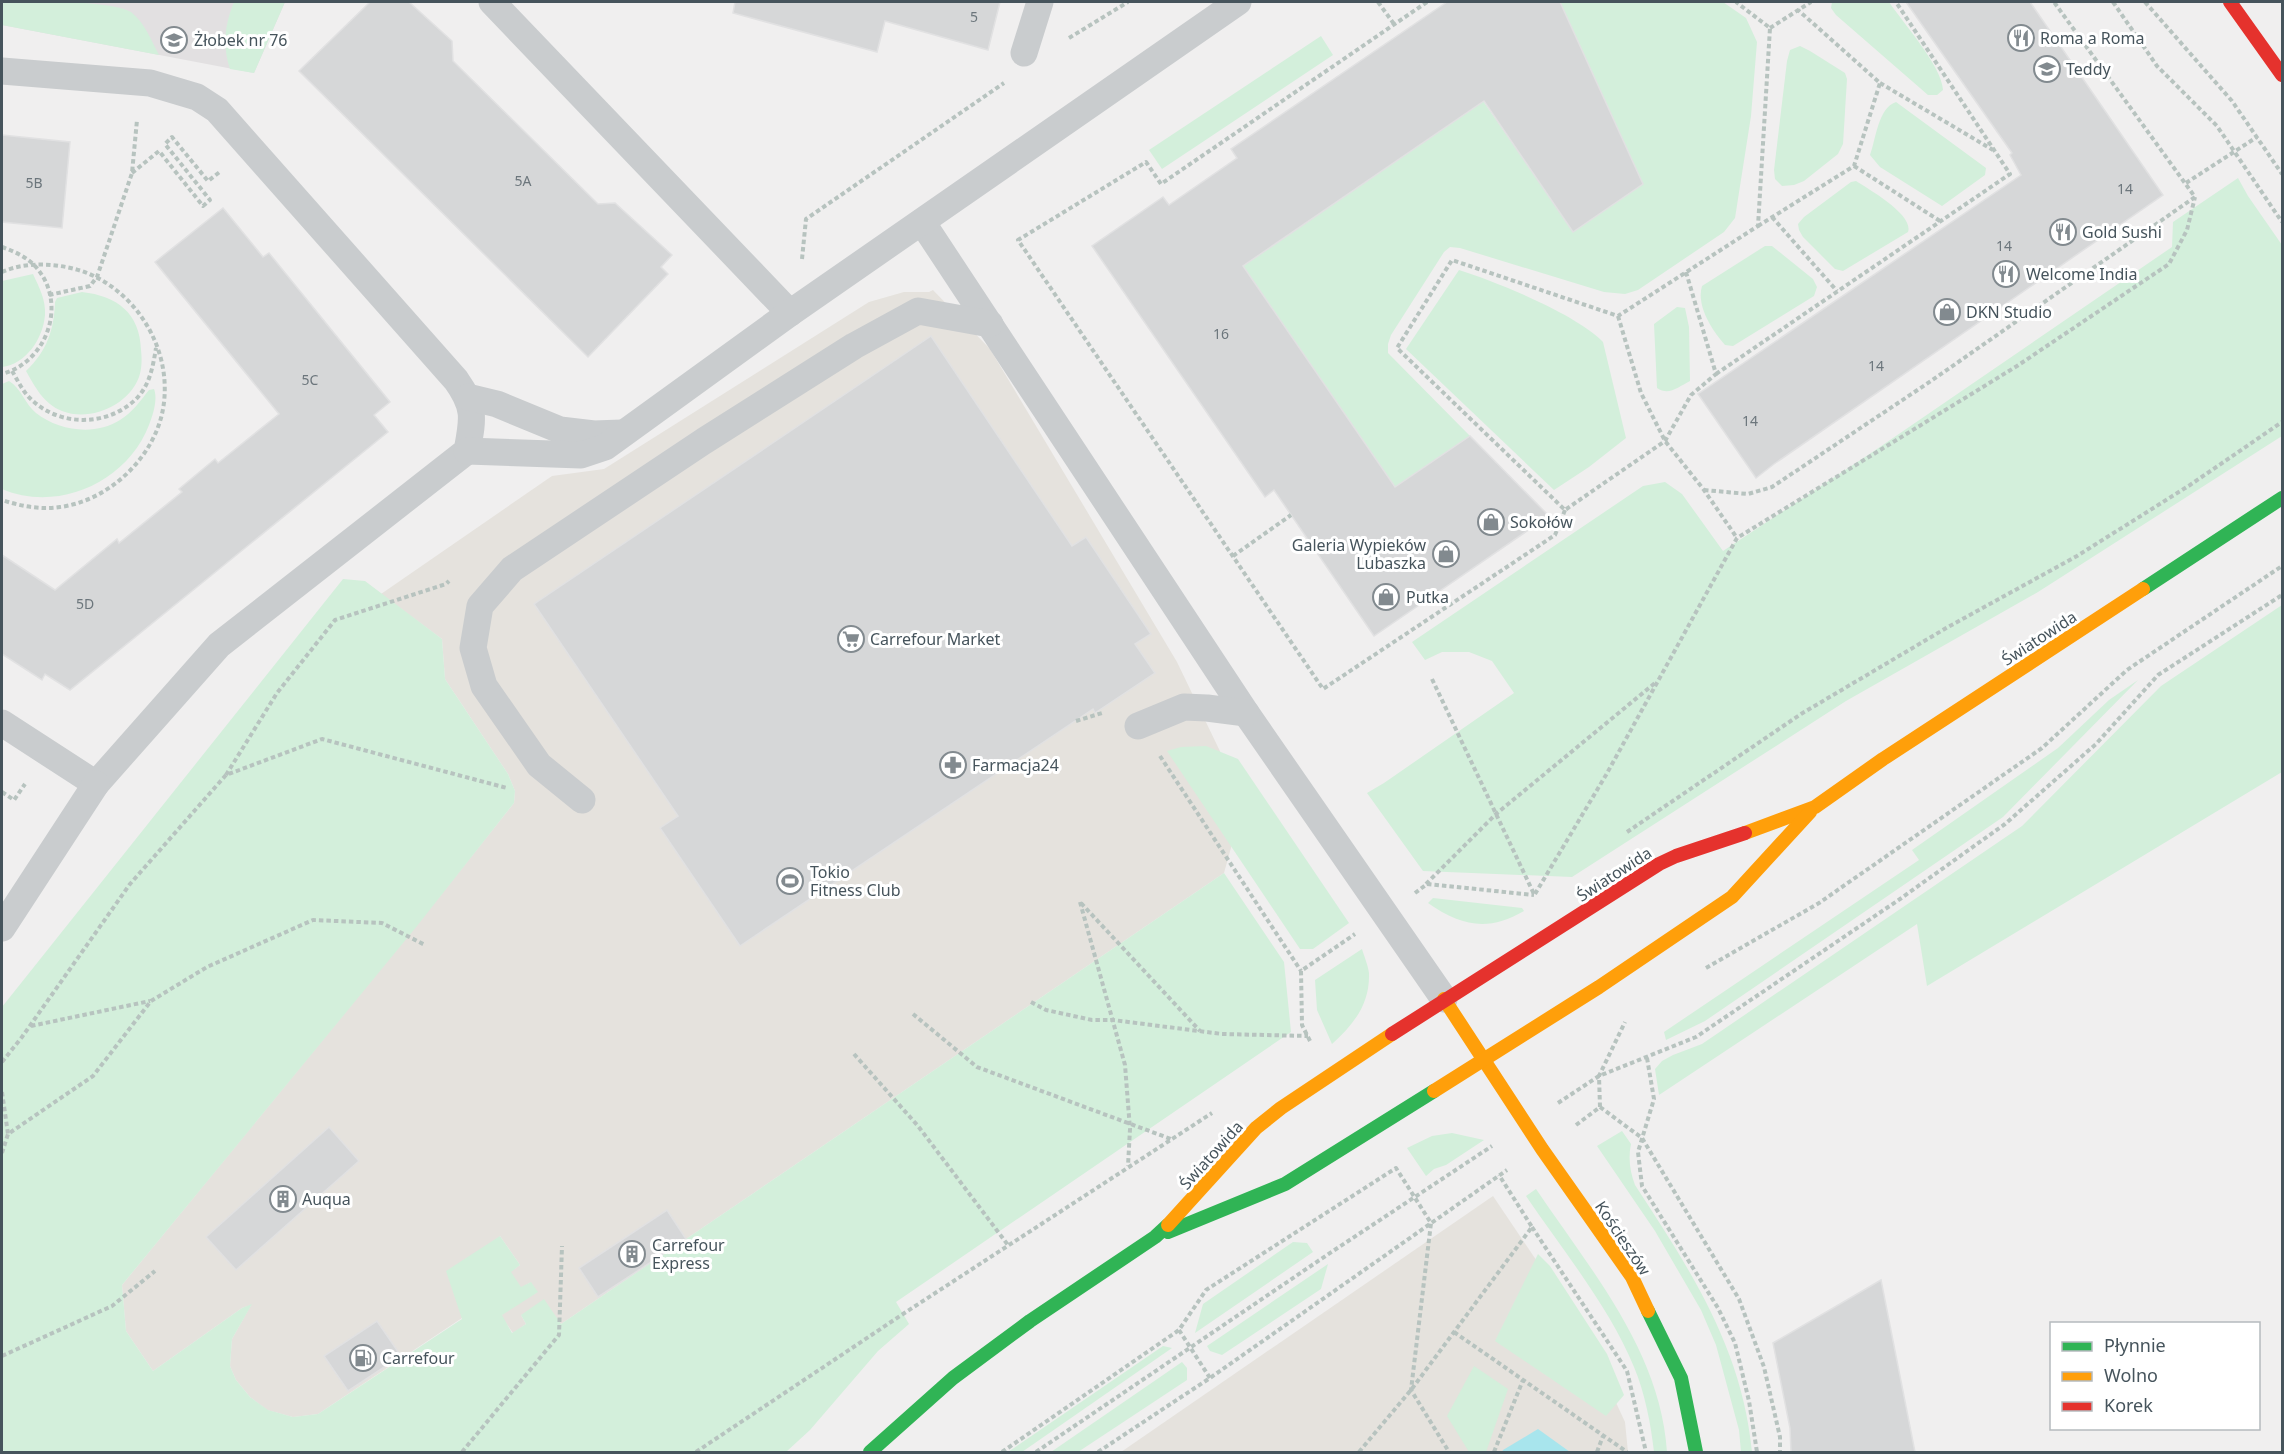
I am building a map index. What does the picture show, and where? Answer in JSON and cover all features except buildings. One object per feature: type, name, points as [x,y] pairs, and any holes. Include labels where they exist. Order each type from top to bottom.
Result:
[{"type":"street","points":[[2230,2],[2283,75]]},
{"type":"street","name":"Światowida","points":[[870,1452],[953,1378],[1030,1321],[1155,1238],[1285,1184],[1599,987],[1732,897],[1815,807],[1883,759],[2283,498]]},
{"type":"street","name":"Światowida","points":[[1155,1238],[1269,1116],[1444,999],[1559,929],[1659,864],[1815,807]]},
{"type":"street","points":[[1444,999],[1484,1060]]},
{"type":"street","name":"Kościeszów","points":[[1484,1060],[1542,1149],[1632,1277],[1681,1378],[1696,1452]]},
{"type":"lane","points":[[492,2],[790,313]]},
{"type":"lane","points":[[1024,53],[1040,2]]},
{"type":"lane","points":[[466,452],[581,455],[605,447],[1224,6]]},
{"type":"lane","points":[[2,71],[150,83],[197,97],[217,110],[456,380],[468,398],[472,426],[466,452],[219,645],[96,784],[2,928]]},
{"type":"lane","points":[[922,222],[1246,713],[1444,999]]},
{"type":"lane","points":[[582,800],[539,765],[484,686],[474,648],[480,606],[512,568],[704,441],[854,346],[918,311],[990,324]]},
{"type":"lane","points":[[468,398],[497,404],[560,430],[594,434],[622,433]]},
{"type":"lane","points":[[1138,726],[1184,707],[1246,713]]},
{"type":"lane","points":[[2,723],[96,784]]},
{"type":"path","points":[[1061,44],[1100,17],[1128,2]]},
{"type":"path","points":[[1378,2],[1394,24]]},
{"type":"path","points":[[1427,2],[1161,184],[1146,162],[1018,240],[1323,688],[1555,535],[1565,510],[1665,441],[1691,395],[1716,374],[2010,174],[1896,2]]},
{"type":"path","points":[[1736,2],[1770,28]]},
{"type":"path","points":[[1770,28],[1811,2]]},
{"type":"path","points":[[1534,895],[1606,775],[1737,538],[2017,366],[2169,264],[2187,230],[2195,197],[2054,2]]},
{"type":"path","points":[[2113,2],[2157,66],[2217,126],[2283,222]]},
{"type":"path","points":[[2145,2],[2232,101],[2283,174]]},
{"type":"path","points":[[1798,10],[1880,83],[1995,150]]},
{"type":"path","points":[[1758,226],[1770,28]]},
{"type":"path","points":[[766,288],[801,263],[806,219],[1012,77]]},
{"type":"path","points":[[1618,316],[1854,166],[1880,83]]},
{"type":"path","points":[[50,295],[90,286],[97,278],[132,173],[137,122]]},
{"type":"path","points":[[2186,183],[2257,136]]},
{"type":"path","points":[[132,173],[159,151],[202,206],[210,200],[165,144],[172,137],[208,182],[224,168]]},
{"type":"path","points":[[1854,166],[1940,221]]},
{"type":"path","points":[[1704,490],[1748,494],[1772,487],[1931,381],[2195,197]]},
{"type":"path","points":[[1772,217],[1837,291]]},
{"type":"path","points":[[2,247],[18,253],[34,265],[46,283],[50,295],[50,325],[43,344],[29,360],[12,371],[2,374]]},
{"type":"path","points":[[1565,510],[1397,348],[1452,260],[1618,316]]},
{"type":"path","points":[[2,272],[34,265],[77,269],[97,278],[122,294],[143,317],[157,343],[165,379],[162,414],[148,448],[126,476],[95,497],[60,507],[24,507],[2,500]]},
{"type":"path","points":[[1686,272],[1716,374]]},
{"type":"path","points":[[1618,316],[1641,393],[1665,441],[1704,490],[1737,538]]},
{"type":"path","points":[[12,371],[28,396],[52,414],[82,422],[111,415],[137,399],[152,373],[157,343]]},
{"type":"path","points":[[1623,835],[1801,714],[1948,627],[2077,556],[2190,485],[2283,422]]},
{"type":"path","points":[[1233,556],[1291,515]]},
{"type":"path","points":[[1698,973],[1819,903],[2042,748],[2127,670],[2283,566]]},
{"type":"path","points":[[2,1062],[30,1027],[130,884],[226,775],[277,693],[335,620],[446,584],[454,577]]},
{"type":"path","points":[[1036,1452],[1599,1076],[1696,1037],[2005,824],[2096,744],[2158,675],[2283,596]]},
{"type":"path","points":[[1432,679],[1534,895]]},
{"type":"path","points":[[1420,889],[1496,814],[1658,681]]},
{"type":"path","points":[[1076,721],[1124,708],[1167,767],[1301,971]]},
{"type":"path","points":[[226,775],[322,739],[507,788]]},
{"type":"path","points":[[1534,895],[1544,888]]},
{"type":"path","points":[[1128,1167],[1130,1125],[1125,1065],[1080,902],[1200,1031]]},
{"type":"path","points":[[30,1027],[151,1001],[207,967],[313,920],[382,923],[425,945]]},
{"type":"path","points":[[8,1134],[93,1076],[151,1001]]},
{"type":"path","points":[[1031,1002],[1046,1010],[1092,1020],[1113,1020],[1222,1034],[1308,1036]]},
{"type":"path","points":[[913,1014],[977,1067],[1171,1140]]},
{"type":"path","points":[[1600,1107],[1599,1076],[1623,1023],[1633,1016]]},
{"type":"path","points":[[854,1054],[918,1126],[1008,1245]]},
{"type":"path","points":[[1647,1058],[1654,1099],[1638,1152],[1642,1186],[1718,1308],[1735,1343],[1749,1401],[1756,1452]]},
{"type":"path","points":[[2,1092],[8,1134],[2,1153]]},
{"type":"path","points":[[1600,1107],[1642,1138],[1739,1299],[1764,1367],[1780,1437],[1780,1452]]},
{"type":"path","points":[[1098,1452],[1210,1378],[1600,1107]]},
{"type":"path","points":[[1002,1452],[1179,1330],[1206,1290],[1396,1168],[1431,1223],[1411,1390],[1449,1452]]},
{"type":"path","points":[[1499,1175],[1627,1371],[1646,1452]]},
{"type":"path","points":[[1360,1452],[1411,1390],[1532,1227]]},
{"type":"path","points":[[462,1452],[559,1335],[561,1246]]},
{"type":"path","points":[[2,1356],[112,1306],[155,1271]]},
{"type":"path","points":[[696,1452],[903,1314]]},
{"type":"path","points":[[1179,1330],[1210,1378]]},
{"type":"path","points":[[1454,1332],[1627,1452]]},
{"type":"path","points":[[1494,1452],[1523,1380]]},
{"type":"path","points":[[1598,1452],[1603,1436]]},
{"type":"shaded area","name":"Żłobek nr 76","points":[[2,2],[285,2],[254,73],[2,25]]},
{"type":"shaded area","points":[[933,290],[990,349],[1177,662],[1244,801],[1224,873],[561,1324],[521,1315],[526,1324],[513,1333],[501,1316],[531,1282],[521,1288],[510,1272],[520,1265],[500,1236],[462,1318],[318,1414],[293,1417],[267,1410],[250,1397],[236,1380],[230,1366],[232,1339],[251,1305],[242,1308],[153,1371],[126,1331],[122,1285],[514,803],[515,791],[508,774],[445,679],[442,639],[381,594],[552,476],[604,469],[869,302],[904,292]]},
{"type":"shaded area","points":[[1493,1196],[1580,1325],[1625,1422],[1628,1452],[1121,1452]]},
{"type":"green space","points":[[2,2],[70,2],[121,8],[131,12],[140,21],[159,55],[2,25]]},
{"type":"green space","points":[[234,2],[285,2],[254,73],[230,69],[226,52],[226,35],[228,18]]},
{"type":"green space","points":[[1560,2],[1723,2],[1746,18],[1757,42],[1751,116],[1735,218],[1724,232],[1638,290],[1625,294],[1604,292],[1460,248],[1450,247],[1444,252],[1391,335],[1388,353],[1470,436],[1395,487],[1243,266],[1483,101],[1573,231],[1643,184]]},
{"type":"green space","points":[[1832,2],[1889,2],[1929,57],[1941,80],[1943,90],[1937,95],[1928,95],[1836,15],[1831,8]]},
{"type":"green space","points":[[1321,36],[1333,55],[1162,169],[1149,150]]},
{"type":"green space","points":[[1800,46],[1845,73],[1847,79],[1843,144],[1838,154],[1804,181],[1782,186],[1775,179],[1774,170],[1787,61],[1790,50]]},
{"type":"green space","points":[[1896,102],[1986,168],[1985,175],[1942,206],[1880,167],[1870,155],[1881,117],[1890,105]]},
{"type":"green space","points":[[2238,178],[2282,245],[2282,436],[2038,592],[1846,701],[1572,877],[1423,871],[1367,793],[1514,693],[1492,661],[1469,652],[1442,652],[1425,660],[1412,642],[1643,486],[1665,482],[1682,494],[1723,551],[1874,451],[2172,247],[2173,222]]},
{"type":"green space","points":[[1856,181],[1898,211],[1908,225],[1908,232],[1843,271],[1835,269],[1803,237],[1798,224],[1851,182]]},
{"type":"green space","points":[[1765,246],[1772,246],[1813,279],[1817,287],[1814,296],[1733,346],[1725,345],[1710,325],[1703,310],[1702,286]]},
{"type":"green space","points":[[1459,270],[1494,282],[1556,310],[1591,331],[1603,342],[1626,438],[1589,467],[1554,490],[1406,349]]},
{"type":"green space","points":[[33,274],[44,304],[45,315],[41,333],[26,356],[11,365],[2,367],[2,281]]},
{"type":"green space","points":[[82,292],[116,302],[131,316],[140,337],[142,360],[139,377],[126,396],[107,409],[96,413],[73,414],[50,404],[26,371],[39,356],[48,340],[57,298]]},
{"type":"green space","points":[[1677,307],[1685,308],[1689,327],[1690,381],[1674,390],[1666,391],[1657,388],[1654,324]]},
{"type":"green space","points":[[9,381],[36,413],[55,424],[77,429],[100,428],[120,420],[149,390],[154,389],[155,407],[139,445],[108,477],[67,494],[46,497],[23,495],[2,489],[2,384]]},
{"type":"green space","points":[[343,579],[365,581],[442,639],[445,679],[508,774],[515,791],[514,803],[417,926],[122,1285],[126,1331],[153,1371],[242,1308],[252,1304],[232,1339],[230,1366],[236,1380],[250,1397],[268,1410],[293,1417],[318,1414],[462,1319],[446,1271],[500,1236],[520,1265],[511,1272],[521,1287],[531,1282],[538,1292],[502,1315],[512,1333],[526,1324],[521,1315],[544,1299],[561,1324],[1224,873],[1284,962],[1291,1032],[896,1302],[909,1324],[878,1351],[810,1430],[786,1452],[2,1452],[2,1007]]},
{"type":"green space","points":[[2282,605],[2282,772],[1927,986],[1917,924],[1659,1095],[1655,1069],[1662,1061],[1702,1044],[2022,826],[2161,686]]},
{"type":"green space","points":[[2138,680],[2003,817],[1705,1021],[1666,1040],[1664,1032],[1919,860],[1912,850],[2058,748],[2109,700]]},
{"type":"green space","points":[[1206,746],[1238,759],[1349,923],[1313,949],[1300,949],[1167,751],[1181,747]]},
{"type":"green space","points":[[1433,898],[1522,908],[1524,911],[1498,922],[1475,924],[1440,911],[1428,903]]},
{"type":"green space","points":[[1362,949],[1369,973],[1364,1004],[1354,1021],[1332,1044],[1317,1010],[1315,980]]},
{"type":"green space","points":[[1622,1131],[1631,1144],[1630,1165],[1635,1185],[1676,1248],[1711,1312],[1725,1344],[1746,1414],[1752,1452],[1741,1452],[1739,1430],[1716,1345],[1701,1310],[1655,1231],[1597,1146]]},
{"type":"green space","points":[[1452,1133],[1484,1140],[1426,1176],[1407,1148],[1432,1136]]},
{"type":"green space","points":[[1536,1189],[1600,1281],[1637,1346],[1652,1380],[1662,1415],[1667,1452],[1654,1452],[1641,1387],[1634,1367],[1612,1323],[1526,1196]]},
{"type":"green space","points":[[1293,1242],[1307,1243],[1313,1252],[1195,1333],[1203,1304]]},
{"type":"green space","points":[[1538,1254],[1550,1266],[1607,1354],[1624,1395],[1606,1416],[1495,1341]]},
{"type":"green space","points":[[1328,1264],[1321,1289],[1222,1355],[1210,1351],[1207,1346]]},
{"type":"green space","points":[[1163,1346],[1172,1348],[1022,1452],[1008,1452]]},
{"type":"green space","points":[[1182,1362],[1187,1368],[1187,1380],[1078,1452],[1051,1452]]},
{"type":"green space","points":[[1474,1366],[1508,1389],[1486,1452],[1469,1452],[1447,1416]]},
{"type":"water","points":[[1538,1429],[1570,1452],[1502,1452],[1503,1450]]},
{"type":"traffic: fast","points":[[2143,589],[2282,498]]},
{"type":"traffic: fast","points":[[1168,1232],[1285,1184],[1434,1091]]},
{"type":"traffic: fast","points":[[870,1452],[953,1378],[1030,1321],[1155,1237],[1168,1225]]},
{"type":"traffic: fast","points":[[1648,1311],[1681,1378],[1696,1452]]},
{"type":"traffic: slow","points":[[1745,833],[1815,807],[1883,759],[2143,589]]},
{"type":"traffic: slow","points":[[1434,1091],[1599,987],[1732,897],[1810,812]]},
{"type":"traffic: slow","points":[[1444,999],[1542,1149],[1632,1277],[1648,1311]]},
{"type":"traffic: slow","points":[[1168,1225],[1256,1128],[1281,1108],[1392,1034]]},
{"type":"traffic: jam","points":[[2230,2],[2282,75]]},
{"type":"traffic: jam","points":[[1392,1034],[1659,864],[1745,833]]},
{"type":"place","name":"Roma a Roma","points":[[2021,38]]},
{"type":"place","name":"Żłobek nr 76","points":[[174,40]]},
{"type":"place","name":"Teddy","points":[[2047,69]]},
{"type":"place","name":"Gold Sushi","points":[[2063,232]]},
{"type":"place","name":"Welcome India","points":[[2006,274]]},
{"type":"place","name":"DKN Studio","points":[[1947,312]]},
{"type":"place","name":"Sokołów","points":[[1491,522]]},
{"type":"place","name":"Galeria Wypieków Lubaszka","points":[[1446,554]]},
{"type":"place","name":"Putka","points":[[1386,597]]},
{"type":"place","name":"Carrefour Market","points":[[851,639]]},
{"type":"place","name":"Farmacja24","points":[[953,765]]},
{"type":"place","name":"Tokio Fitness Club","points":[[790,881]]},
{"type":"place","name":"Auqua","points":[[283,1199]]},
{"type":"place","name":"Carrefour Express","points":[[632,1254]]},
{"type":"place","name":"Carrefour","points":[[363,1358]]}]
